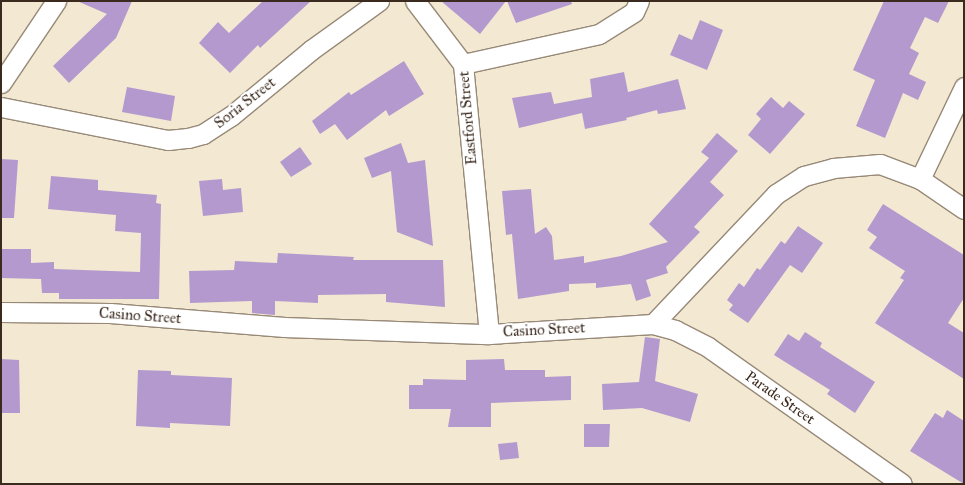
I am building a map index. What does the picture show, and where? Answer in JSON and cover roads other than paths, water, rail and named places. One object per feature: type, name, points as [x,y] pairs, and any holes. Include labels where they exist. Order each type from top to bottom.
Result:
[{"type":"street","points":[[1,83],[56,1]]},
{"type":"street","name":"Soria Street","points":[[1,107],[168,140],[203,134],[231,116],[311,50],[379,1]]},
{"type":"street","points":[[415,1],[463,64]]},
{"type":"street","name":"Eastford Street","points":[[488,334],[463,64],[599,34],[634,12],[639,1]]},
{"type":"street","points":[[920,179],[964,87]]},
{"type":"street","points":[[653,324],[776,194],[804,176],[833,168],[880,164],[920,179],[964,209]]},
{"type":"street","name":"Casino Street","points":[[1,312],[110,313],[284,327],[488,334],[653,324]]},
{"type":"street","name":"Parade Street","points":[[653,324],[675,330],[708,347],[902,484]]}]
